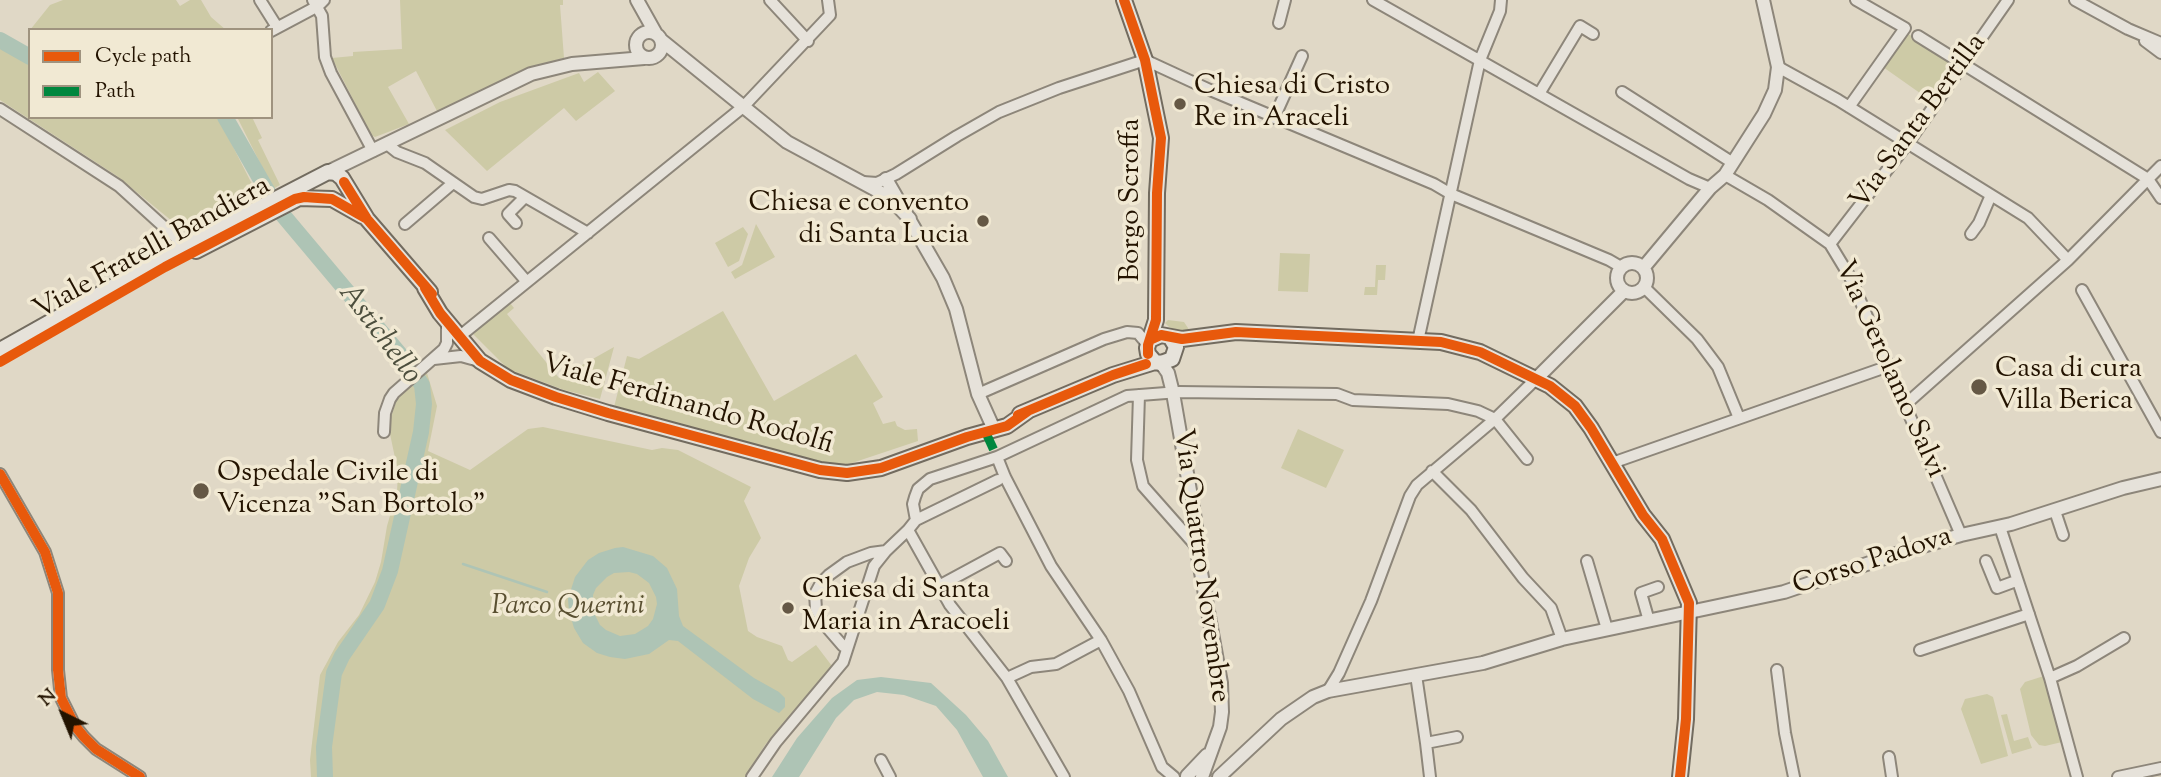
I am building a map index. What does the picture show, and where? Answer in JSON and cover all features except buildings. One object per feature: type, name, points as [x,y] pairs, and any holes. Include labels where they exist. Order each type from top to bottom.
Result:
[{"type":"main road","name":"Borgo Scroffa","points":[[1124,0],[1146,60],[1161,138],[1157,193],[1156,341],[1174,342],[1166,359]]},
{"type":"main road","name":"Viale Fratelli Bandiera","points":[[325,173],[316,187],[328,199]]},
{"type":"main road","name":"Viale Fratelli Bandiera","points":[[0,362],[325,173]]},
{"type":"main road","points":[[325,173],[336,173],[343,180]]},
{"type":"main road","name":"Viale Fratelli Bandiera","points":[[283,199],[328,199],[342,193],[343,180]]},
{"type":"main road","name":"Viale Ferdinando Rodolfi","points":[[343,180],[367,219],[482,359],[511,380],[556,397],[820,470],[847,473],[881,468],[967,437],[1007,426],[1028,411]]},
{"type":"main road","name":"Viale Ferdinando Rodolfi","points":[[328,199],[367,219]]},
{"type":"main road","name":"Viale Fratelli Bandiera","points":[[0,350],[185,246],[264,209]]},
{"type":"main road","name":"Viale Ferdinando Rodolfi","points":[[443,312],[465,332],[482,359]]},
{"type":"main road","points":[[1113,375],[1135,361],[1156,341],[1236,332],[1441,342],[1480,352],[1537,378],[1574,406],[1643,515],[1662,539],[1689,603],[1686,719],[1680,777]]},
{"type":"main road","points":[[967,437],[1113,375],[1166,359],[1216,333]]},
{"type":"main road","points":[[1156,341],[1151,358],[1166,359]]},
{"type":"street","points":[[260,0],[274,29],[318,2],[325,33],[325,57],[369,153]]},
{"type":"street","points":[[637,0],[643,15],[659,37],[688,62],[788,142],[856,181],[883,184],[999,112],[1059,88],[1146,60],[1621,267]]},
{"type":"street","points":[[770,0],[808,41]]},
{"type":"street","points":[[465,332],[743,107],[830,15],[828,0]]},
{"type":"street","points":[[1279,23],[1285,0]]},
{"type":"street","points":[[1373,0],[1689,179],[1710,188]]},
{"type":"street","points":[[1418,341],[1480,60],[1500,11],[1501,0]]},
{"type":"street","points":[[1644,267],[1710,188],[1725,175],[1764,114],[1775,90],[1778,67],[1763,0]]},
{"type":"street","points":[[1849,107],[1905,28],[1856,0]]},
{"type":"street","name":"Via Santa Bertilla","points":[[1830,244],[1908,143],[2008,0]]},
{"type":"street","points":[[2075,0],[2128,29],[2161,43]]},
{"type":"street","points":[[643,15],[644,26],[638,39],[637,52],[650,57],[662,49],[659,37]]},
{"type":"street","points":[[1539,94],[1580,26],[1592,34]]},
{"type":"street","points":[[2128,29],[2161,53]]},
{"type":"street","points":[[638,39],[648,32],[659,37]]},
{"type":"street","points":[[1918,36],[2148,179],[2161,198]]},
{"type":"street","name":"Viale Fratelli Bandiera","points":[[325,173],[531,74],[572,64],[612,59],[624,55],[638,39]]},
{"type":"street","points":[[1274,118],[1302,56]]},
{"type":"street","name":"Viale Fratelli Bandiera","points":[[612,59],[625,61],[650,57],[688,62]]},
{"type":"street","points":[[1778,67],[1849,107],[2028,218],[2068,260]]},
{"type":"street","points":[[1622,92],[1733,163]]},
{"type":"street","points":[[0,109],[119,186],[185,246]]},
{"type":"street","points":[[387,144],[397,152],[425,163],[474,197],[489,197],[509,190],[589,233]]},
{"type":"street","name":"Viale Fratelli Bandiera","points":[[343,180],[369,153]]},
{"type":"street","points":[[1906,404],[2068,260],[2161,166]]},
{"type":"street","name":"Via Gerolamo Salvi","points":[[1725,175],[1768,200],[1830,244],[1850,277],[1961,535]]},
{"type":"street","points":[[405,224],[453,183]]},
{"type":"street","points":[[883,184],[910,219],[943,278],[956,309],[978,394],[992,425]]},
{"type":"street","points":[[1971,234],[1991,195]]},
{"type":"street","points":[[516,223],[508,215],[526,197]]},
{"type":"street","points":[[489,238],[527,282]]},
{"type":"street","points":[[1624,291],[1617,278],[1621,267],[1630,262],[1644,267]]},
{"type":"street","points":[[1624,291],[1637,293],[1644,288],[1648,280],[1644,267]]},
{"type":"street","points":[[1644,288],[1697,339],[1718,367],[1740,418]]},
{"type":"street","points":[[2082,290],[2161,432]]},
{"type":"street","points":[[1328,691],[1339,673],[1371,601],[1410,496],[1417,485],[1495,419],[1624,291]]},
{"type":"street","points":[[384,432],[387,406],[394,393],[434,359],[447,343],[443,312]]},
{"type":"street","points":[[434,359],[440,340],[443,312]]},
{"type":"street","points":[[978,394],[1117,335],[1135,332],[1156,341]]},
{"type":"street","points":[[444,349],[461,348],[482,359]]},
{"type":"street","points":[[434,359],[461,356],[482,359]]},
{"type":"street","name":"Via Quattro Novembre","points":[[1166,359],[1221,683],[1222,712],[1202,777]]},
{"type":"street","points":[[1612,463],[1889,366]]},
{"type":"street","points":[[916,520],[913,504],[915,497],[918,489],[930,479],[997,457],[1127,396],[1172,387],[1277,395],[1337,394],[1353,400],[1448,404],[1478,411],[1495,419],[1527,459]]},
{"type":"street","points":[[1139,395],[1137,460],[1143,486],[1196,547]]},
{"type":"street","points":[[997,457],[1051,566],[1101,640],[1129,691],[1162,767],[1185,777],[1212,750]]},
{"type":"street","points":[[1432,471],[1471,510],[1523,578],[1551,608],[1562,639]]},
{"type":"street","points":[[0,474],[45,552],[58,593],[58,670],[61,698],[75,726],[84,737],[96,749],[136,776]]},
{"type":"street","name":"Corso Padova","points":[[1213,777],[1223,773],[1281,719],[1313,697],[1328,691],[1483,663],[1562,639],[1784,592],[1961,535],[2000,527],[2123,488],[2161,479]]},
{"type":"street","points":[[752,777],[774,744],[843,662],[874,566],[886,551],[916,520],[998,481]]},
{"type":"street","points":[[2055,511],[2063,535]]},
{"type":"street","points":[[1182,531],[1196,525]]},
{"type":"street","points":[[2000,527],[2050,678],[2077,777]]},
{"type":"street","points":[[908,530],[950,605],[1007,678],[1064,777]]},
{"type":"street","points":[[843,646],[824,624],[816,609],[815,594],[821,583],[847,562],[871,553],[886,551]]},
{"type":"street","points":[[939,586],[1000,553],[1006,561]]},
{"type":"street","points":[[1587,561],[1606,629]]},
{"type":"street","points":[[1986,561],[1997,588],[2016,581]]},
{"type":"street","points":[[1649,621],[1641,593],[1658,587]]},
{"type":"street","points":[[1920,650],[2029,614]]},
{"type":"street","points":[[2050,678],[2077,666],[2124,638]]},
{"type":"street","points":[[1007,678],[1031,667],[1056,664],[1101,640]]},
{"type":"street","points":[[1777,670],[1794,777]]},
{"type":"street","points":[[1416,675],[1430,777]]},
{"type":"street","points":[[1426,743],[1457,737]]},
{"type":"street","points":[[1889,757],[1892,777]]},
{"type":"street","points":[[881,760],[890,777]]},
{"type":"street","points":[[2124,776],[2161,768]]},
{"type":"green space","points":[[63,0],[176,0],[180,6],[190,0],[201,0],[211,17],[224,28],[32,28],[50,5]]},
{"type":"green space","points":[[400,0],[563,0],[563,5],[560,5],[564,58],[527,69],[437,111],[416,71],[388,87],[409,124],[375,137],[371,135],[332,58],[353,56],[353,52],[402,49]]},
{"type":"green space","points":[[1907,33],[1952,63],[1927,98],[1883,67]]},
{"type":"green space","points":[[0,46],[28,62],[28,118],[0,100]]},
{"type":"green space","points":[[598,72],[615,91],[576,121],[564,108],[487,171],[445,130],[500,102],[579,73],[584,82]]},
{"type":"green space","points":[[29,119],[219,119],[257,194],[189,235],[117,176]]},
{"type":"green space","points":[[238,119],[253,119],[262,138],[258,140],[280,185],[273,189]]},
{"type":"green space","points":[[756,224],[775,257],[735,279],[731,272],[742,265]]},
{"type":"green space","points":[[743,227],[748,234],[739,261],[728,267],[715,243]]},
{"type":"green space","points":[[1280,253],[1310,254],[1308,292],[1278,291]]},
{"type":"green space","points":[[1376,265],[1386,265],[1385,280],[1378,280],[1377,295],[1364,295],[1365,287],[1375,287]]},
{"type":"green space","points":[[510,303],[514,308],[507,314],[559,378],[614,347],[600,399],[564,390],[508,369],[473,334]]},
{"type":"green space","points":[[723,311],[774,401],[856,354],[883,397],[873,403],[883,424],[895,421],[897,426],[905,430],[917,429],[918,441],[837,468],[614,407],[627,356],[639,359]]},
{"type":"green space","points":[[1168,320],[1184,322],[1190,331],[1182,332],[1169,327],[1165,323]]},
{"type":"green space","name":"Parco Querini","points":[[427,373],[437,406],[428,451],[470,470],[528,429],[543,427],[652,450],[678,450],[751,487],[744,501],[761,538],[749,558],[739,586],[748,631],[782,646],[788,660],[792,662],[816,645],[832,666],[765,745],[745,777],[311,777],[310,760],[320,675],[338,642],[359,615],[375,582],[397,492],[398,472],[390,434],[391,417],[396,402],[404,391]]},
{"type":"green space","points":[[1298,429],[1344,450],[1326,488],[1281,468]]},
{"type":"green space","points":[[2047,675],[2062,742],[2045,746],[2039,745],[2031,735],[2020,689],[2025,682]]},
{"type":"green space","points":[[1987,694],[1993,697],[2008,756],[1981,764],[1961,709],[1965,699]]},
{"type":"green space","points":[[2007,714],[2014,741],[2028,737],[2032,748],[2012,754],[2001,715]]},
{"type":"shaded area","points":[[623,547],[653,556],[667,568],[677,589],[679,616],[683,626],[754,678],[779,692],[785,698],[785,707],[779,713],[753,699],[678,641],[669,640],[649,654],[625,659],[597,653],[583,643],[574,628],[569,611],[568,599],[575,577],[588,560]],"holes":[[[614,573],[637,574],[649,583],[656,597],[653,619],[648,626],[635,634],[620,636],[600,625],[593,611],[593,595],[596,588]]]},
{"type":"shaded area","points":[[881,677],[931,683],[966,715],[988,741],[1008,777],[983,777],[957,730],[936,706],[904,695],[877,692],[854,700],[836,718],[799,777],[772,777],[797,738],[832,698],[857,680]]},
{"type":"waterway","name":"Astichello","points":[[0,40],[28,56]]},
{"type":"waterway","name":"Astichello","points":[[226,119],[277,208],[408,364],[422,385],[424,404],[421,432],[390,571],[377,605],[342,656],[334,673],[324,747],[325,777]]},
{"type":"waterway","points":[[463,564],[547,592]]},
{"type":"marked path","points":[[986,433],[997,457]]},
{"type":"cycle path","points":[[1124,0],[1145,60],[1161,138],[1157,193],[1156,320],[1148,354]]},
{"type":"cycle path","points":[[344,182],[367,219],[432,294]]},
{"type":"cycle path","points":[[0,362],[165,267],[295,199],[332,199],[367,219]]},
{"type":"cycle path","points":[[425,288],[440,313],[480,361],[511,380],[608,413],[820,470],[847,473],[881,468],[967,437],[1007,426],[1028,411]]},
{"type":"cycle path","points":[[1152,339],[1161,335],[1182,339],[1236,332],[1441,342],[1480,352],[1550,386],[1575,406],[1643,515],[1662,539],[1689,603],[1686,719],[1680,777]]},
{"type":"cycle path","points":[[1018,415],[1146,364]]},
{"type":"cycle path","points":[[0,474],[45,552],[58,593],[58,670],[61,698],[75,726],[84,737],[96,749],[140,777]]},
{"type":"place","name":"Chiesa di Cristo Re in Araceli","points":[[1180,104]]},
{"type":"place","name":"Chiesa e convento di Santa Lucia","points":[[983,221]]},
{"type":"place","name":"Casa di cura Villa Berica","points":[[1979,387]]},
{"type":"place","name":"Ospedale Civile di Vicenza \"San Bortolo\"","points":[[201,491]]},
{"type":"place","name":"Chiesa di Santa Maria in Aracoeli","points":[[788,608]]}]
